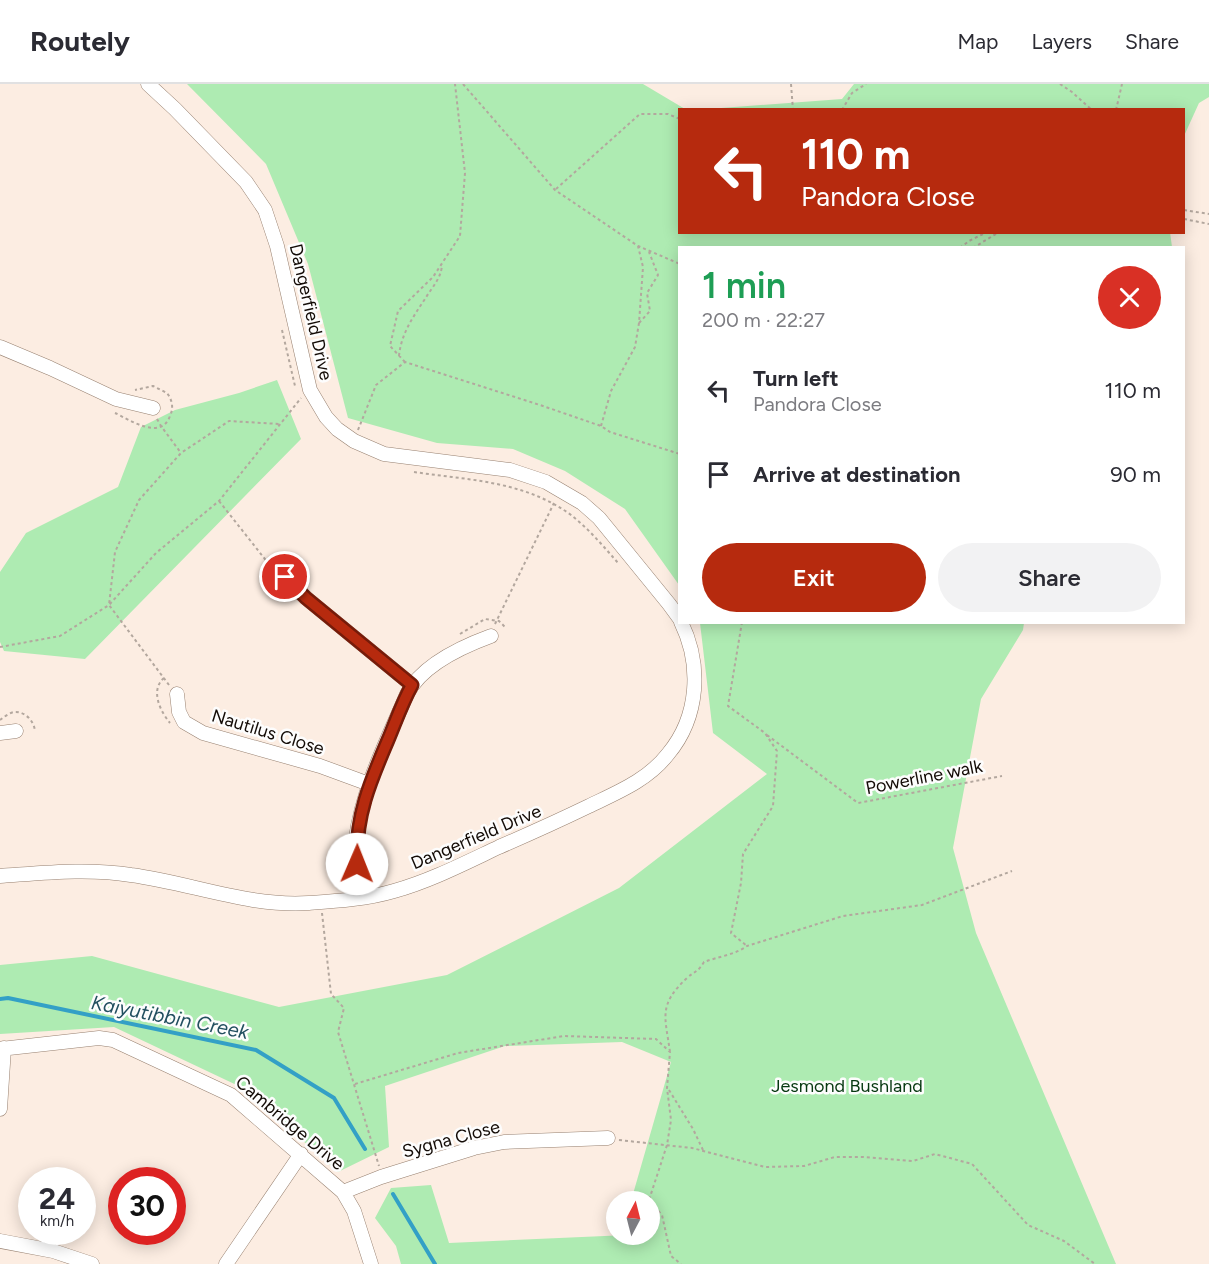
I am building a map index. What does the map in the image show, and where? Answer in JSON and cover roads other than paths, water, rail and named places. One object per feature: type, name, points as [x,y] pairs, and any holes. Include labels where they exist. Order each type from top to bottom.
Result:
[{"type":"street","name":"Dangerfield Drive","points":[[148,84],[246,182],[265,210],[277,246],[302,395],[337,429],[370,449],[400,457],[510,470],[546,482],[563,491],[582,503],[599,518],[678,618]]},
{"type":"street","points":[[0,347],[116,399],[153,408]]},
{"type":"street","points":[[285,577],[306,598],[412,685]]},
{"type":"street","name":"Dangerfield Drive","points":[[0,876],[96,870],[133,875],[236,898],[275,903],[358,898],[394,891],[429,879],[565,818],[627,787],[651,772],[665,758],[684,729],[693,701],[695,673],[693,651],[681,624]]},
{"type":"street","points":[[358,898],[356,841],[361,811],[369,784],[412,685],[436,664],[464,646],[490,636]]},
{"type":"street","name":"Nautilus Close","points":[[177,694],[179,712],[184,722],[203,732],[320,766],[369,784]]},
{"type":"street","points":[[0,733],[16,731]]},
{"type":"street","name":"Cambridge Drive","points":[[2,1049],[99,1038],[113,1040],[231,1095],[343,1192],[354,1211],[371,1264]]},
{"type":"street","points":[[0,1109],[2,1049]]},
{"type":"street","name":"Sygna Close","points":[[343,1192],[381,1177],[474,1148],[504,1142],[608,1138]]},
{"type":"street","points":[[226,1264],[301,1154]]},
{"type":"street","points":[[0,1241],[53,1251],[92,1264]]},
{"type":"waterway","name":"Kaiyutibbin Creek","points":[[0,999],[8,998],[256,1050],[334,1098],[365,1149]]},
{"type":"waterway","name":"Kaiyutibbin Creek","points":[[393,1194],[435,1264]]},
{"type":"park label","name":"Jesmond Bushland","points":[[847,1086]]}]
